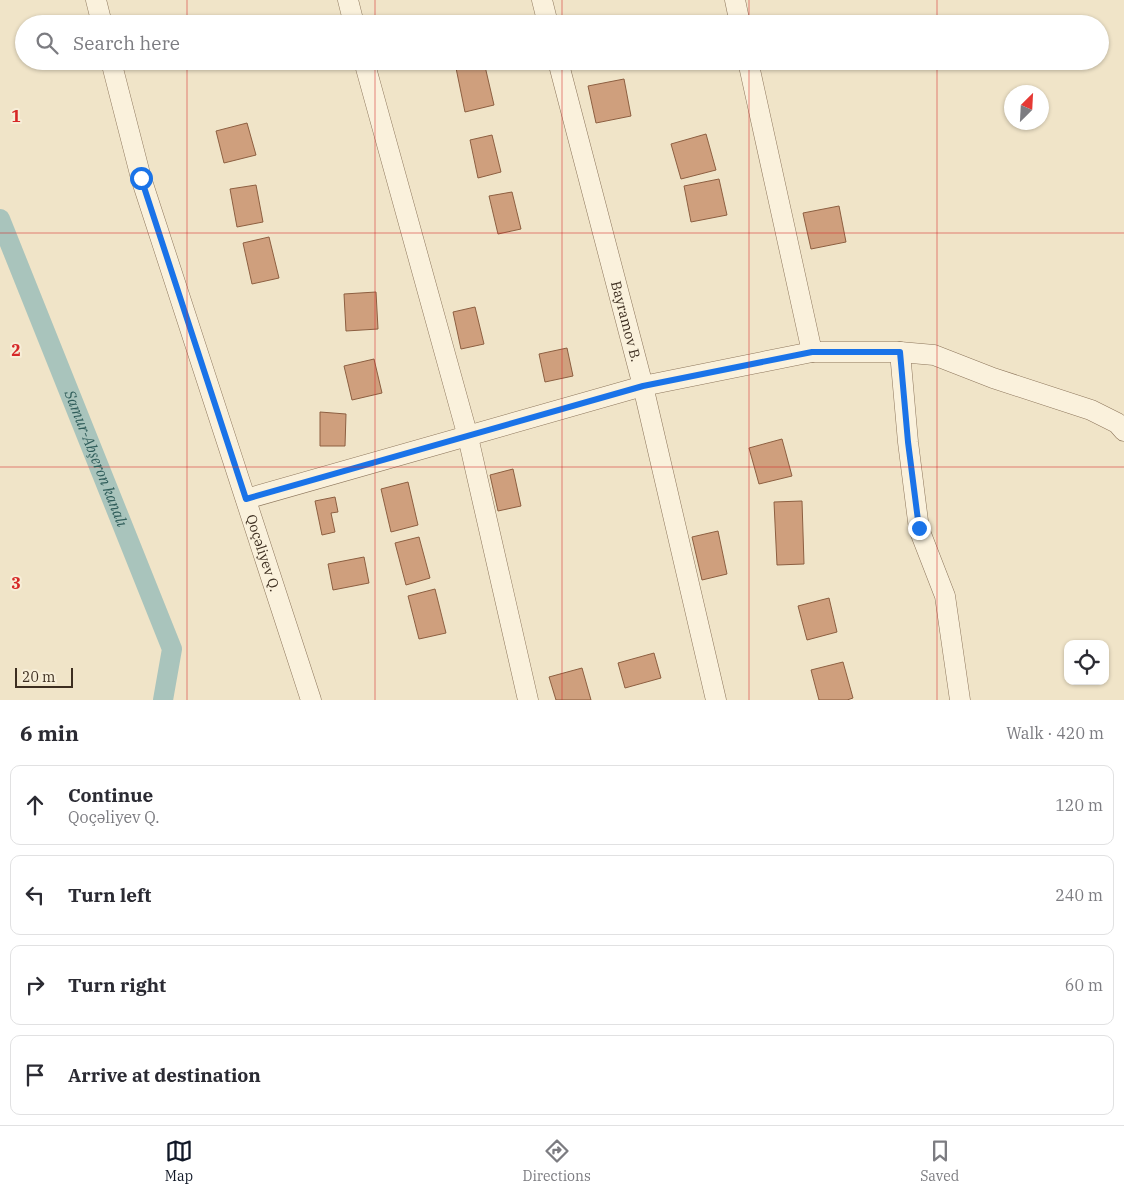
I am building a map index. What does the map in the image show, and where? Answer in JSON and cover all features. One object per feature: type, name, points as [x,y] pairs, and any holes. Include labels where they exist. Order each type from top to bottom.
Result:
[{"type":"street","points":[[96,0],[100,15]]},
{"type":"street","points":[[348,0],[352,15]]},
{"type":"street","points":[[542,0],[546,15]]},
{"type":"street","points":[[735,0],[738,15]]},
{"type":"street","name":"Qoçəliyev Q.","points":[[113,70],[141,178],[311,700]]},
{"type":"street","points":[[366,70],[468,437],[528,700]]},
{"type":"street","name":"Bayramov B.","points":[[560,70],[643,386],[716,700]]},
{"type":"street","points":[[750,70],[812,352]]},
{"type":"street","points":[[246,499],[643,386],[812,352],[934,354],[992,378],[1090,410],[1118,423],[1124,431]]},
{"type":"street","points":[[900,352],[908,442],[919,528],[945,596],[960,700]]},
{"type":"building","points":[[456,70],[486,70],[494,105],[465,112]]},
{"type":"building","points":[[624,79],[631,116],[596,123],[588,86]]},
{"type":"building","points":[[247,123],[256,155],[224,163],[216,131]]},
{"type":"building","points":[[706,134],[716,170],[681,179],[671,144]]},
{"type":"building","points":[[492,135],[501,172],[478,178],[470,140]]},
{"type":"building","points":[[719,179],[727,215],[691,222],[684,186]]},
{"type":"building","points":[[256,185],[263,222],[237,227],[230,189]]},
{"type":"building","points":[[512,192],[521,229],[498,234],[489,196]]},
{"type":"building","points":[[839,206],[846,242],[811,249],[803,213]]},
{"type":"building","points":[[269,237],[279,278],[252,284],[243,243]]},
{"type":"building","points":[[376,292],[378,329],[346,331],[344,294]]},
{"type":"building","points":[[475,307],[484,344],[461,349],[453,312]]},
{"type":"building","points":[[567,348],[573,376],[545,382],[539,354]]},
{"type":"building","points":[[374,359],[382,393],[352,400],[344,366]]},
{"type":"building","points":[[320,412],[346,414],[345,446],[320,446]]},
{"type":"building","points":[[782,439],[792,476],[759,484],[749,448]]},
{"type":"building","points":[[513,469],[521,506],[498,511],[490,475]]},
{"type":"building","points":[[408,482],[418,525],[391,532],[381,489]]},
{"type":"building","points":[[335,497],[338,512],[331,513],[335,532],[322,535],[315,501]]},
{"type":"building","points":[[802,501],[804,564],[777,565],[774,502]]},
{"type":"building","points":[[718,531],[727,574],[702,580],[692,537]]},
{"type":"building","points":[[419,537],[430,578],[406,585],[395,543]]},
{"type":"building","points":[[364,557],[369,583],[333,590],[328,564]]},
{"type":"building","points":[[435,589],[446,633],[419,639],[408,596]]},
{"type":"building","points":[[829,598],[837,632],[807,640],[798,606]]},
{"type":"building","points":[[654,653],[661,678],[625,688],[618,663]]},
{"type":"building","points":[[843,662],[853,698],[847,700],[819,700],[811,670]]},
{"type":"building","points":[[582,668],[591,700],[556,700],[549,677]]},
{"type":"waterway","name":"Samur-Abşeron kanalı","points":[[0,219],[172,649],[163,700]]},
{"type":"route","points":[[141,178],[246,499],[643,386],[812,352],[900,352],[908,442],[919,528]]}]
